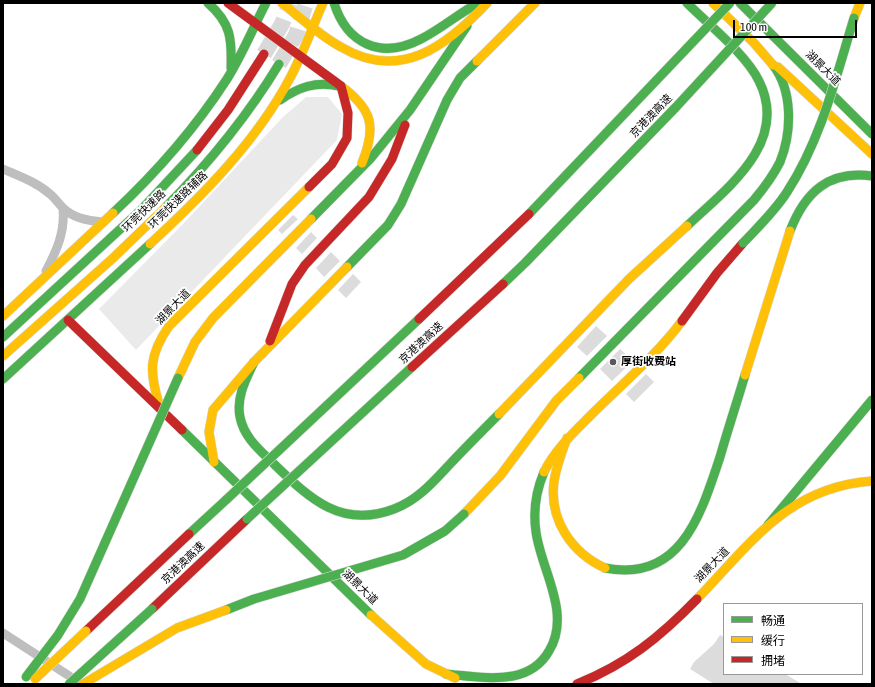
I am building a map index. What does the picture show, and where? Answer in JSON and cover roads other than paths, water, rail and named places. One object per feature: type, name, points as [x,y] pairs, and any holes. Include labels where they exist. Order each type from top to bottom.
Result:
[{"type":"main road","points":[[208,3],[219,12],[230,30],[232,39],[230,70]]},
{"type":"main road","points":[[228,3],[301,55],[359,100],[367,112],[370,135],[368,150],[359,170]]},
{"type":"main road","points":[[3,316],[149,180],[185,138],[216,95],[257,23],[266,3]]},
{"type":"main road","points":[[282,3],[331,40],[363,57],[376,60],[399,60],[423,55],[446,42],[467,26]]},
{"type":"main road","name":"环莞快速路辅路","points":[[3,379],[196,201],[242,149],[274,106],[301,55],[323,3]]},
{"type":"main road","points":[[334,3],[340,21],[347,32],[360,42],[374,47],[392,48],[413,43],[478,3]]},
{"type":"main road","points":[[27,682],[80,599],[195,342],[213,318],[359,170],[410,110],[467,26],[487,3]]},
{"type":"main road","points":[[214,462],[209,432],[213,410],[228,390],[254,362],[388,225],[402,204],[453,88],[466,71],[535,3]]},
{"type":"main road","points":[[254,362],[240,393],[239,406],[243,428],[259,449],[306,495],[317,503],[342,513],[368,516],[395,510],[418,497],[629,279],[741,175],[759,148],[765,132],[766,113],[765,96],[759,80],[740,55],[686,3]]},
{"type":"main road","points":[[712,3],[767,57],[872,154]]},
{"type":"main road","name":"京港澳高速","points":[[27,682],[86,631],[512,232],[730,3]]},
{"type":"main road","name":"湖景大道","points":[[740,3],[872,134]]},
{"type":"main road","name":"京港澳高速","points":[[69,684],[525,263],[676,107],[772,3]]},
{"type":"main road","points":[[446,674],[488,677],[516,675],[530,671],[539,664],[552,648],[556,633],[557,615],[554,596],[537,538],[536,503],[540,480],[545,469],[551,458],[567,438],[671,336],[721,267],[778,205],[792,186],[818,127],[860,3]]},
{"type":"main road","name":"环莞快速路","points":[[3,338],[127,223],[180,170],[202,145],[239,97],[264,54]]},
{"type":"main road","points":[[82,684],[177,628],[267,595],[403,555],[445,531],[464,514],[500,476],[556,401],[768,183],[775,172],[785,145],[788,112],[782,81],[776,69],[767,57]]},
{"type":"main road","name":"环莞快速路","points":[[3,356],[100,270],[188,184],[235,130],[280,64]]},
{"type":"main road","points":[[274,106],[293,90],[303,86],[323,83],[341,86]]},
{"type":"main road","name":"湖景大道","points":[[341,86],[347,105],[347,138],[332,164],[169,326],[161,336],[155,347],[150,368],[154,389],[160,407],[214,462],[389,632],[426,664],[470,684]]},
{"type":"main road","points":[[262,354],[278,325],[285,298],[292,284],[305,265],[369,197],[392,159],[410,110]]},
{"type":"main road","points":[[567,438],[556,470],[553,497],[558,523],[570,544],[588,560],[600,566],[615,570],[643,568],[659,562],[671,553],[690,532],[707,496],[784,250],[804,202],[817,188],[838,178],[852,175],[872,176]]},
{"type":"main road","points":[[68,320],[160,407]]},
{"type":"main road","points":[[768,525],[872,400]]},
{"type":"main road","name":"湖景大道","points":[[577,684],[615,666],[666,630],[768,525],[789,508],[807,497],[849,483],[872,481]]},
{"type":"street","points":[[3,169],[28,180],[50,194],[63,208],[82,219],[103,222]]},
{"type":"street","points":[[40,283],[61,240],[64,220],[63,208]]},
{"type":"street","points":[[3,634],[82,684]]},
{"type":"tunnel","points":[[264,54],[282,24],[290,3]]},
{"type":"tunnel","points":[[279,64],[296,35],[306,3]]},
{"type":"place","name":"厚街收费站","points":[[613,362]]}]
